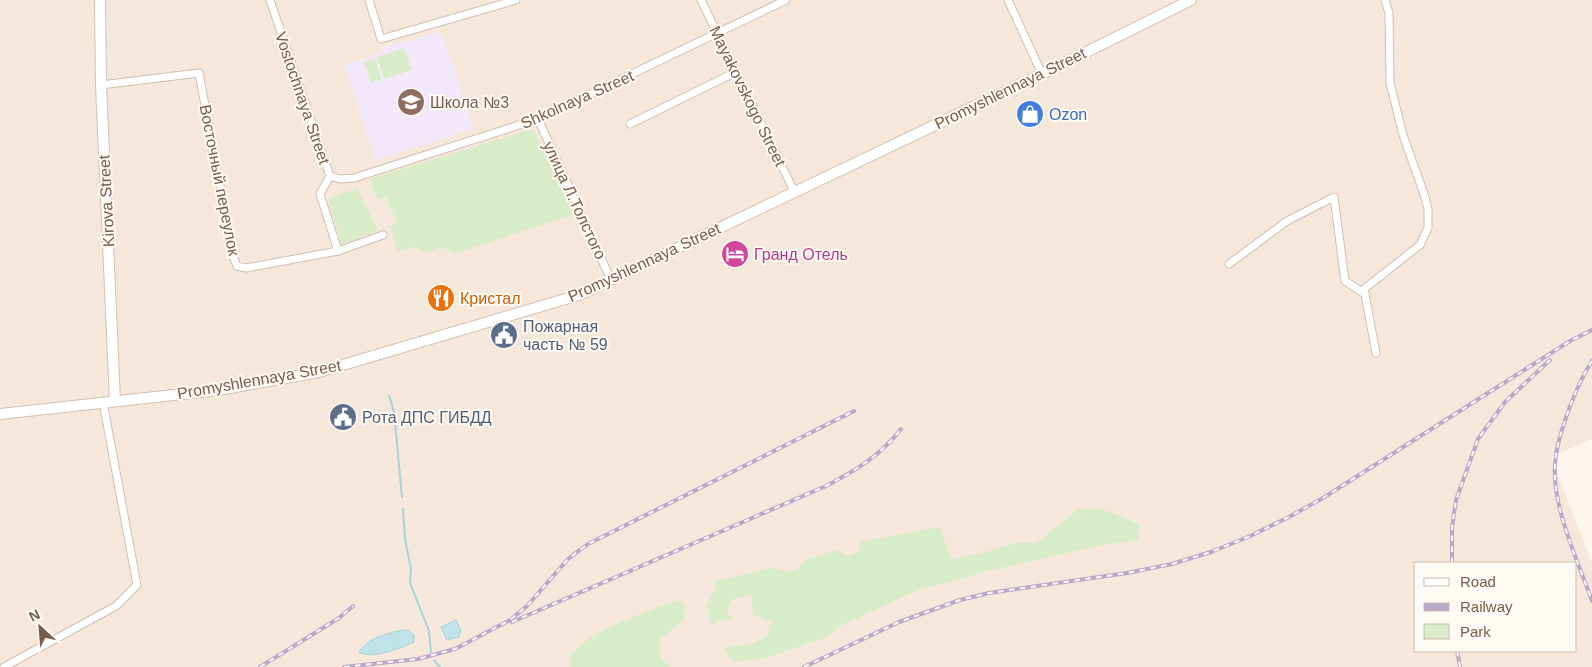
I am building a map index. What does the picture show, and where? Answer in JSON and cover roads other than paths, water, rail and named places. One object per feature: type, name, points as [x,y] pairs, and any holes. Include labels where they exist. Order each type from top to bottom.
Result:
[{"type":"street","name":"Kirova Street","points":[[100,0],[101,85],[115,401]]},
{"type":"street","name":"Vostochnaya Street","points":[[270,0],[330,176],[320,194],[338,251]]},
{"type":"street","points":[[369,0],[381,39],[516,0]]},
{"type":"street","name":"Mayakovskogo Street","points":[[701,0],[794,191]]},
{"type":"street","name":"Shkolnaya Street","points":[[330,176],[340,179],[354,178],[538,120],[786,0]]},
{"type":"street","points":[[1008,0],[1042,74]]},
{"type":"street","name":"Promyshlennaya Street","points":[[0,414],[219,390],[319,372],[579,295],[1042,74],[1191,0]]},
{"type":"street","points":[[1376,352],[1364,289],[1420,245],[1428,228],[1428,209],[1403,135],[1390,83],[1389,13],[1385,0]]},
{"type":"street","points":[[630,124],[736,72]]},
{"type":"street","name":"Восточный переулок","points":[[101,85],[199,73],[233,256],[237,266],[246,268],[338,251],[383,235]]},
{"type":"street","name":"улица Л.Толстого","points":[[538,120],[611,280]]},
{"type":"street","points":[[1229,264],[1287,220],[1334,197],[1345,281],[1365,294]]},
{"type":"street","points":[[4,667],[116,606],[138,585],[103,402]]},
{"type":"water","points":[[456,620],[461,630],[459,637],[447,640],[441,627]]},
{"type":"water","points":[[408,630],[414,635],[414,642],[378,654],[371,655],[359,652],[368,642],[374,639],[388,633]]},
{"type":"waterway","points":[[389,395],[394,412],[402,497]]},
{"type":"waterway","points":[[403,509],[405,539],[411,569],[410,583],[429,631],[431,652]]},
{"type":"waterway","points":[[434,660],[440,667]]},
{"type":"railway","points":[[804,667],[899,622],[960,600],[989,593],[1127,573],[1172,564],[1211,552],[1248,537],[1323,498],[1570,341],[1592,330]]},
{"type":"railway","points":[[1452,562],[1452,528],[1456,500],[1478,439],[1505,402],[1550,360]]},
{"type":"railway","points":[[1592,361],[1569,409],[1558,443],[1555,465],[1555,481],[1562,516],[1592,601]]},
{"type":"railway","points":[[344,667],[418,659],[455,649],[510,620],[527,606],[568,559],[588,544],[854,411]]},
{"type":"railway","points":[[512,622],[826,486],[867,462],[885,447],[901,429]]},
{"type":"railway","points":[[260,667],[339,618],[353,606]]},
{"type":"railway","points":[[1457,652],[1460,667]]},
{"type":"place","name":"Школа №3","points":[[411,102]]},
{"type":"place","name":"Ozon","points":[[1030,114]]},
{"type":"place","name":"Гранд Отель","points":[[735,254]]},
{"type":"place","name":"Кристал","points":[[441,298]]},
{"type":"place","name":"Пожарная часть № 59","points":[[504,335]]},
{"type":"place","name":"Рота ДПС ГИБДД","points":[[343,417]]}]
